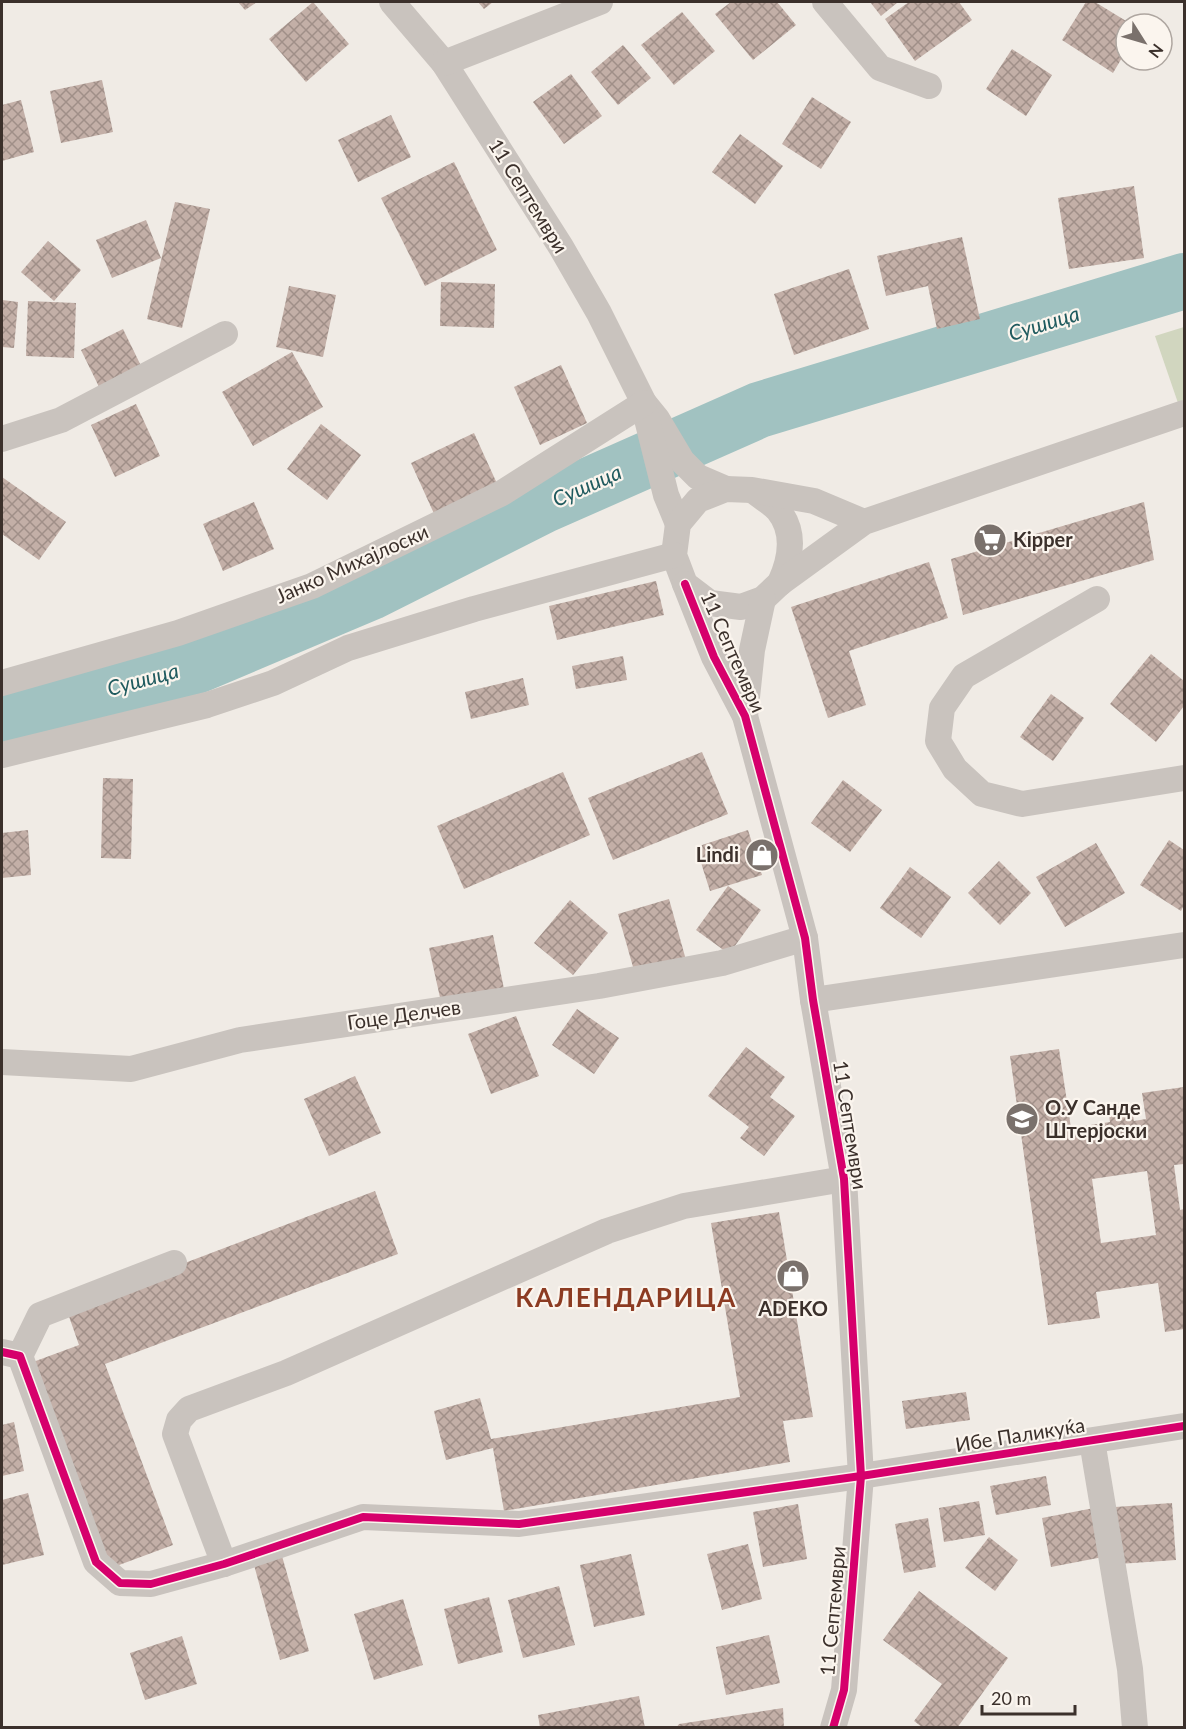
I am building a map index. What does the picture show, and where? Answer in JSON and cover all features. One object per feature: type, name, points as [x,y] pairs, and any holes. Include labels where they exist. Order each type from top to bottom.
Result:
[{"type":"street","name":"11 Септември","points":[[392,2],[444,63],[572,266],[599,312],[650,414],[682,461],[698,477],[726,489]]},
{"type":"street","points":[[444,63],[600,2]]},
{"type":"street","points":[[825,2],[880,68],[929,86]]},
{"type":"street","points":[[2,439],[61,420],[225,334]]},
{"type":"street","points":[[864,522],[814,501],[752,490],[726,489],[698,500],[678,524],[674,555],[685,584],[710,603],[741,607],[772,591],[864,522],[1185,413]]},
{"type":"street","name":"11 Септември","points":[[650,414],[666,495],[678,524]]},
{"type":"street","name":"Јанко Михајлоски","points":[[2,683],[178,633],[312,586],[502,493],[650,414]]},
{"type":"street","points":[[752,490],[778,510],[790,537],[790,561],[772,591]]},
{"type":"street","points":[[2,755],[207,705],[273,683],[348,648],[474,609],[674,555]]},
{"type":"street","name":"11 Септември","points":[[685,584],[714,657],[745,716],[806,938],[813,1000],[844,1179],[861,1476],[844,1690],[833,1728]]},
{"type":"street","name":"11 Септември","points":[[745,716],[752,650],[772,591]]},
{"type":"street","points":[[1097,599],[964,676],[942,708],[938,741],[955,769],[982,795],[1022,804],[1185,778]]},
{"type":"street","name":"Гоце Делчев","points":[[2,1062],[131,1070],[240,1040],[599,986],[722,963],[806,938]]},
{"type":"street","points":[[813,1000],[1185,945]]},
{"type":"street","points":[[224,1564],[175,1434],[179,1420],[189,1409],[286,1373],[607,1231],[684,1206],[844,1179]]},
{"type":"street","points":[[11,1354],[40,1315],[174,1263]]},
{"type":"street","name":"Ибе Паликуќа","points":[[11,1354],[96,1562],[120,1583],[151,1584],[224,1564],[363,1516],[519,1524],[861,1476],[1185,1426]]},
{"type":"street","points":[[1092,1441],[1130,1669],[1135,1728]]},
{"type":"green space","points":[[1184,327],[1184,400],[1178,403],[1155,336]]},
{"type":"building","points":[[238,2],[257,2],[245,10]]},
{"type":"building","points":[[313,2],[349,44],[306,82],[269,39]]},
{"type":"building","points":[[478,2],[493,2],[484,9]]},
{"type":"building","points":[[731,2],[777,2],[796,25],[753,60],[715,14]]},
{"type":"building","points":[[870,2],[898,2],[881,16]]},
{"type":"building","points":[[909,2],[959,2],[972,20],[915,61],[885,19]]},
{"type":"building","points":[[1086,2],[1095,2],[1114,14],[1113,73],[1062,40]]},
{"type":"building","points":[[682,12],[715,51],[674,85],[641,45]]},
{"type":"building","points":[[623,45],[651,78],[618,105],[591,72]]},
{"type":"building","points":[[1012,49],[1052,75],[1026,116],[986,89]]},
{"type":"building","points":[[571,74],[602,116],[564,144],[533,102]]},
{"type":"building","points":[[102,80],[113,132],[61,143],[50,91]]},
{"type":"building","points":[[812,97],[851,122],[821,169],[782,144]]},
{"type":"building","points":[[21,100],[34,152],[2,161],[2,105]]},
{"type":"building","points":[[391,115],[411,157],[358,182],[338,140]]},
{"type":"building","points":[[740,134],[783,166],[755,204],[712,172]]},
{"type":"building","points":[[454,162],[497,250],[425,286],[381,198]]},
{"type":"building","points":[[1134,186],[1144,258],[1069,269],[1058,198]]},
{"type":"building","points":[[175,202],[210,209],[182,328],[147,319]]},
{"type":"building","points":[[146,220],[161,258],[112,278],[96,240]]},
{"type":"building","points":[[962,237],[980,319],[937,329],[928,286],[886,296],[877,256]]},
{"type":"building","points":[[48,241],[81,270],[54,301],[21,272]]},
{"type":"building","points":[[849,269],[869,329],[794,355],[774,294]]},
{"type":"building","points":[[441,282],[495,284],[494,328],[440,326]]},
{"type":"building","points":[[289,286],[336,295],[323,357],[276,347]]},
{"type":"building","points":[[2,300],[18,302],[14,348],[2,347]]},
{"type":"building","points":[[28,301],[76,303],[74,358],[26,356]]},
{"type":"building","points":[[123,329],[145,374],[103,395],[81,350]]},
{"type":"building","points":[[292,352],[323,407],[253,446],[222,392]]},
{"type":"building","points":[[561,365],[587,423],[540,445],[514,387]]},
{"type":"building","points":[[136,404],[160,456],[115,477],[91,425]]},
{"type":"building","points":[[321,424],[361,455],[327,500],[287,469]]},
{"type":"building","points":[[474,433],[499,488],[436,518],[411,463]]},
{"type":"building","points":[[2,477],[66,522],[39,560],[2,534]]},
{"type":"building","points":[[254,502],[274,549],[223,571],[203,524]]},
{"type":"building","points":[[1144,502],[1154,560],[963,615],[951,559]]},
{"type":"building","points":[[929,562],[948,618],[849,651],[866,705],[828,718],[791,607]]},
{"type":"building","points":[[656,581],[664,615],[557,640],[549,606]]},
{"type":"building","points":[[1151,654],[1184,681],[1184,706],[1156,742],[1110,704]]},
{"type":"building","points":[[623,656],[627,680],[576,689],[572,666]]},
{"type":"building","points":[[523,678],[529,705],[471,719],[465,692]]},
{"type":"building","points":[[1051,694],[1084,718],[1053,761],[1020,737]]},
{"type":"building","points":[[702,752],[728,814],[613,860],[588,798]]},
{"type":"building","points":[[563,772],[590,835],[464,889],[437,826]]},
{"type":"building","points":[[103,778],[133,779],[131,859],[101,858]]},
{"type":"building","points":[[843,780],[882,810],[850,852],[811,823]]},
{"type":"building","points":[[28,830],[31,875],[2,878],[2,833]]},
{"type":"building","points":[[748,830],[762,875],[710,891],[696,847]]},
{"type":"building","points":[[1169,840],[1184,850],[1184,905],[1181,911],[1140,885]]},
{"type":"building","points":[[1096,843],[1125,893],[1065,927],[1036,877]]},
{"type":"building","points":[[999,861],[1031,893],[1000,925],[968,893]]},
{"type":"building","points":[[910,867],[951,897],[921,938],[880,908]]},
{"type":"building","points":[[728,886],[761,910],[729,954],[696,930]]},
{"type":"building","points":[[669,899],[686,960],[635,974],[618,914]]},
{"type":"building","points":[[570,900],[608,933],[573,975],[534,943]]},
{"type":"building","points":[[493,935],[504,989],[441,1002],[429,948]]},
{"type":"building","points":[[577,1009],[619,1038],[594,1074],[552,1045]]},
{"type":"building","points":[[516,1016],[539,1076],[491,1094],[468,1034]]},
{"type":"building","points":[[746,1047],[785,1077],[770,1097],[795,1116],[764,1156],[740,1138],[749,1127],[708,1096]]},
{"type":"building","name":"О.У Санде Штерјоски","points":[[1059,1049],[1071,1128],[1110,1122],[1108,1108],[1131,1105],[1134,1121],[1146,1119],[1142,1093],[1184,1087],[1184,1164],[1174,1165],[1180,1210],[1184,1209],[1184,1329],[1165,1332],[1158,1283],[1096,1292],[1100,1318],[1048,1325],[1010,1056]],"holes":[[[1147,1171],[1156,1235],[1101,1243],[1092,1179]]]},
{"type":"building","points":[[355,1076],[381,1133],[329,1156],[304,1099]]},
{"type":"building","points":[[375,1191],[398,1254],[105,1364],[173,1545],[111,1568],[33,1362],[79,1345],[66,1308]]},
{"type":"building","points":[[779,1212],[813,1417],[783,1421],[790,1462],[504,1511],[493,1448],[446,1460],[434,1411],[480,1398],[491,1439],[740,1397],[711,1223]]},
{"type":"building","points":[[966,1392],[970,1420],[906,1429],[902,1401]]},
{"type":"building","points":[[14,1422],[24,1471],[2,1476],[2,1425]]},
{"type":"building","points":[[1046,1476],[1051,1505],[996,1515],[990,1486]]},
{"type":"building","points":[[28,1493],[44,1555],[2,1565],[2,1500]]},
{"type":"building","points":[[979,1501],[985,1535],[944,1542],[939,1508]]},
{"type":"building","points":[[1172,1503],[1176,1560],[1119,1564],[1115,1507]]},
{"type":"building","points":[[798,1504],[807,1559],[763,1567],[753,1512]]},
{"type":"building","points":[[1094,1508],[1103,1557],[1051,1567],[1042,1518]]},
{"type":"building","points":[[928,1518],[936,1567],[904,1573],[895,1524]]},
{"type":"building","points":[[989,1537],[1018,1560],[995,1591],[965,1568]]},
{"type":"building","points":[[748,1544],[762,1599],[722,1610],[707,1554]]},
{"type":"building","points":[[631,1554],[645,1615],[594,1627],[580,1565]]},
{"type":"building","points":[[282,1556],[309,1651],[280,1660],[254,1565]]},
{"type":"building","points":[[559,1586],[575,1645],[523,1658],[508,1600]]},
{"type":"building","points":[[919,1591],[1008,1658],[957,1728],[923,1728],[914,1721],[942,1684],[883,1640]]},
{"type":"building","points":[[489,1597],[503,1652],[458,1664],[444,1609]]},
{"type":"building","points":[[403,1599],[423,1665],[374,1680],[354,1614]]},
{"type":"building","points":[[769,1635],[780,1683],[726,1695],[716,1647]]},
{"type":"building","points":[[182,1636],[197,1684],[145,1700],[130,1653]]},
{"type":"building","points":[[639,1696],[645,1728],[540,1728],[538,1715]]},
{"type":"building","points":[[783,1708],[784,1728],[676,1728],[679,1724]]},
{"type":"waterway","name":"Сушица","points":[[2,718],[196,666],[371,592],[542,506],[759,410],[1184,281]]},
{"type":"cycle path","points":[[685,584],[714,657],[745,716],[805,938],[813,1000],[844,1179],[861,1476],[844,1690],[833,1728]]},
{"type":"cycle path","points":[[2,1352],[20,1356],[96,1562],[120,1583],[151,1584],[224,1564],[363,1517],[519,1524],[861,1476],[1184,1426]]},
{"type":"place","name":"Kipper","points":[[990,540]]},
{"type":"place","name":"Lindi","points":[[762,855]]},
{"type":"place","name":"О.У Санде Штерјоски","points":[[1022,1119]]},
{"type":"place","name":"ADEKO","points":[[793,1276]]},
{"type":"district","name":"КАЛЕНДАРИЦА","points":[[626,1298]]}]
